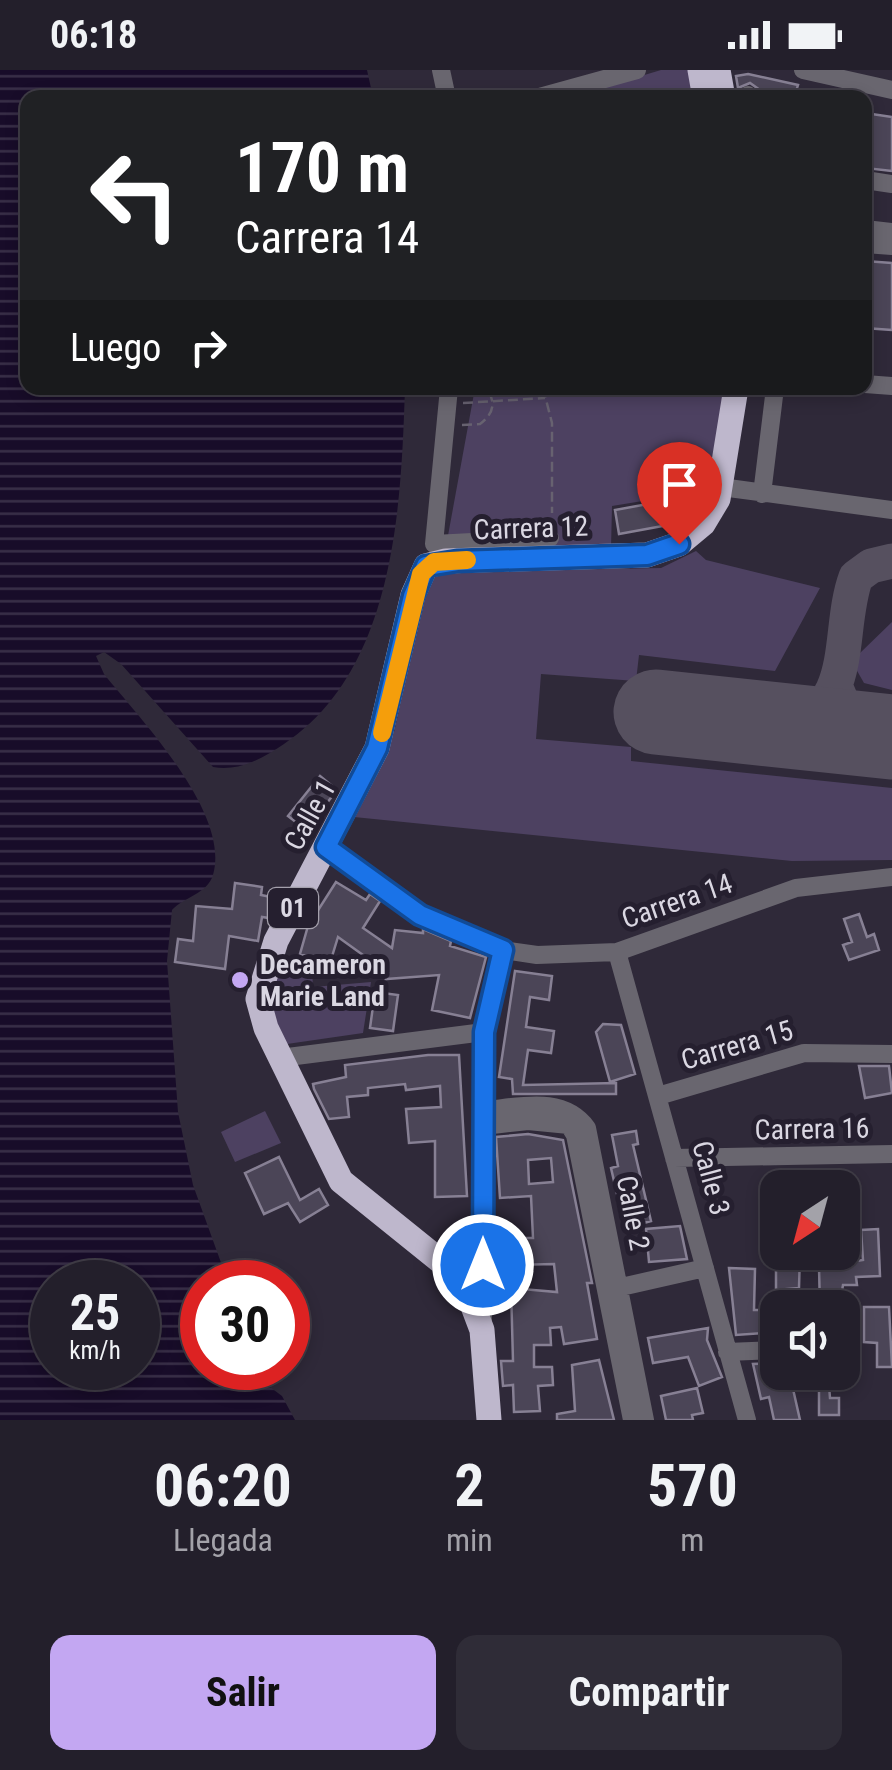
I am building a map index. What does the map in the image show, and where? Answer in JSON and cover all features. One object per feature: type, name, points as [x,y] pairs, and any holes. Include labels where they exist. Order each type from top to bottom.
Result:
[{"type":"highway","points":[[718,70],[734,90]]},
{"type":"highway","name":"01","points":[[721,487],[735,395]]},
{"type":"highway","name":"Carrera 12","points":[[426,566],[457,561],[647,555],[679,544],[694,533],[710,514],[721,487]]},
{"type":"highway","name":"Calle 1","points":[[426,566],[413,596],[377,748],[276,941],[260,984],[261,1012],[341,1181],[454,1274],[474,1305],[482,1330]]},
{"type":"highway","name":"01","points":[[482,1330],[489,1420]]},
{"type":"street","points":[[565,90],[636,70]]},
{"type":"street","points":[[802,70],[843,88],[892,90]]},
{"type":"street","points":[[762,494],[773,395]]},
{"type":"street","points":[[448,396],[434,544],[550,538]]},
{"type":"street","points":[[721,487],[892,510]]},
{"type":"street","name":"Carrera 14","points":[[326,847],[420,915],[503,950],[537,955],[616,952],[796,888],[892,877]]},
{"type":"street","points":[[482,1330],[484,1032],[503,950]]},
{"type":"street","name":"Calle 3","points":[[616,952],[747,1420]]},
{"type":"street","points":[[280,1058],[484,1032]]},
{"type":"street","name":"Carrera 15","points":[[658,1096],[804,1053],[892,1054]]},
{"type":"street","name":"Calle 2","points":[[484,1118],[573,1119],[646,1420]]},
{"type":"street","name":"Carrera 16","points":[[674,1158],[892,1154]]},
{"type":"street","points":[[613,1289],[705,1268]]},
{"type":"street","name":"Calle 2","points":[[613,1289],[632,1420]]},
{"type":"street","points":[[728,1352],[760,1351]]},
{"type":"path","points":[[445,425],[480,424],[491,412],[493,401],[489,395]]},
{"type":"path","points":[[545,395],[552,423],[552,513]]},
{"type":"path","points":[[448,396],[493,401],[546,398]]},
{"type":"shaded area","points":[[0,70],[367,70],[371,90],[20,90],[20,395],[405,395],[394,534],[385,583],[370,630],[349,674],[321,712],[284,744],[241,766],[213,767],[121,664],[104,652],[96,656],[104,674],[179,768],[209,824],[215,850],[210,881],[172,910],[167,961],[178,1112],[193,1185],[220,1260],[180,1260],[180,1390],[274,1390],[282,1396],[295,1420],[0,1420]]},
{"type":"shaded area","points":[[661,70],[694,70],[698,90],[595,90]]},
{"type":"shaded area","points":[[474,395],[725,395],[713,455],[684,511],[676,505],[663,507],[661,498],[612,506],[611,549],[445,552]]},
{"type":"shaded area","points":[[696,551],[706,560],[820,588],[775,671],[639,655],[636,681],[541,674],[536,739],[631,747],[631,761],[892,788],[892,860],[792,861],[354,817],[394,732],[424,599],[433,578],[443,572],[661,568]]},
{"type":"shaded area","points":[[892,622],[892,690],[864,683],[856,669],[860,653]]},
{"type":"shaded area","points":[[275,962],[312,969],[313,987],[371,982],[363,1033],[280,1045],[266,1000]]},
{"type":"shaded area","points":[[265,1111],[281,1143],[235,1162],[221,1132]]},
{"type":"building","points":[[748,74],[798,85],[796,90],[760,90],[750,83],[738,88],[736,76]]},
{"type":"building","points":[[872,114],[892,117],[892,171],[872,169]]},
{"type":"building","points":[[872,262],[892,263],[892,330],[872,329]]},
{"type":"building","points":[[659,502],[660,510],[676,507],[679,523],[619,534],[615,510]]},
{"type":"building","points":[[320,776],[337,790],[306,830],[288,816]]},
{"type":"building","points":[[336,882],[366,900],[370,894],[380,901],[363,928],[392,948],[395,930],[423,933],[423,929],[451,941],[450,946],[486,957],[470,1018],[432,1010],[439,975],[386,979],[388,973],[338,937],[330,963],[300,954],[308,926]]},
{"type":"building","points":[[235,883],[262,887],[261,895],[276,898],[269,918],[262,917],[258,941],[229,936],[225,969],[175,962],[178,939],[193,941],[196,906],[232,909]]},
{"type":"building","points":[[859,914],[867,937],[874,934],[879,950],[849,960],[843,945],[852,942],[844,919]]},
{"type":"building","points":[[515,971],[552,976],[549,1000],[530,997],[526,1027],[554,1031],[551,1053],[528,1050],[523,1085],[616,1083],[616,1094],[513,1094],[512,1079],[499,1077]]},
{"type":"building","points":[[375,992],[398,995],[393,1031],[370,1028]]},
{"type":"building","points":[[603,1024],[621,1025],[635,1074],[610,1082],[596,1032]]},
{"type":"building","points":[[459,1055],[467,1196],[435,1197],[435,1141],[409,1143],[406,1109],[441,1107],[440,1086],[406,1090],[405,1084],[368,1088],[368,1095],[347,1097],[349,1117],[329,1119],[314,1089],[313,1084],[346,1077],[345,1065]]},
{"type":"building","points":[[859,1066],[889,1066],[892,1093],[865,1098]]},
{"type":"building","points":[[636,1131],[638,1144],[633,1145],[651,1221],[625,1228],[611,1168],[618,1166],[612,1135]]},
{"type":"building","points":[[528,1134],[563,1140],[592,1283],[587,1283],[597,1339],[564,1344],[561,1327],[550,1328],[551,1345],[534,1345],[534,1367],[552,1367],[553,1385],[538,1386],[540,1411],[514,1412],[513,1385],[503,1386],[501,1361],[513,1361],[511,1288],[557,1292],[554,1264],[512,1265],[511,1238],[533,1238],[531,1196],[500,1198],[496,1137]],"holes":[[[551,1158],[553,1182],[529,1184],[528,1160]]]},
{"type":"building","points":[[279,1157],[300,1200],[319,1189],[328,1205],[300,1222],[288,1203],[264,1214],[245,1173]]},
{"type":"building","points":[[680,1226],[687,1259],[649,1262],[646,1229]]},
{"type":"building","points":[[878,1229],[880,1276],[856,1277],[857,1285],[843,1285],[842,1290],[820,1290],[819,1270],[860,1270],[861,1230]]},
{"type":"building","points":[[729,1268],[755,1269],[754,1310],[760,1310],[760,1333],[736,1335]]},
{"type":"building","points":[[776,1270],[800,1270],[799,1288],[776,1290]]},
{"type":"building","points":[[864,1307],[889,1307],[892,1367],[877,1367],[877,1343],[864,1342]]},
{"type":"building","points":[[708,1328],[707,1340],[722,1377],[699,1386],[688,1357],[653,1363],[648,1338]]},
{"type":"building","points":[[599,1360],[614,1420],[557,1420],[557,1414],[575,1411],[572,1365]]},
{"type":"building","points":[[753,1364],[760,1364],[760,1390],[793,1390],[800,1420],[774,1420],[769,1397],[761,1399]]},
{"type":"building","points":[[697,1388],[703,1413],[692,1415],[693,1420],[666,1420],[661,1396]]},
{"type":"building","points":[[819,1390],[829,1390],[830,1398],[839,1398],[839,1415],[819,1415]]},
{"type":"taxiway","points":[[788,726],[810,716],[835,685],[856,577],[871,566],[892,561]]},
{"type":"taxiway","points":[[836,688],[847,714],[868,735]]},
{"type":"runway","points":[[656,712],[892,737]]},
{"type":"slow traffic","points":[[382,733],[421,574],[434,562],[467,560]]},
{"type":"place","name":"Decameron Marie Land","points":[[240,980]]},
{"type":"route","points":[[483,1265],[484,1032],[503,950],[420,915],[326,847],[377,748],[392,698],[413,596],[426,566],[434,562],[647,555],[679,544]]}]
